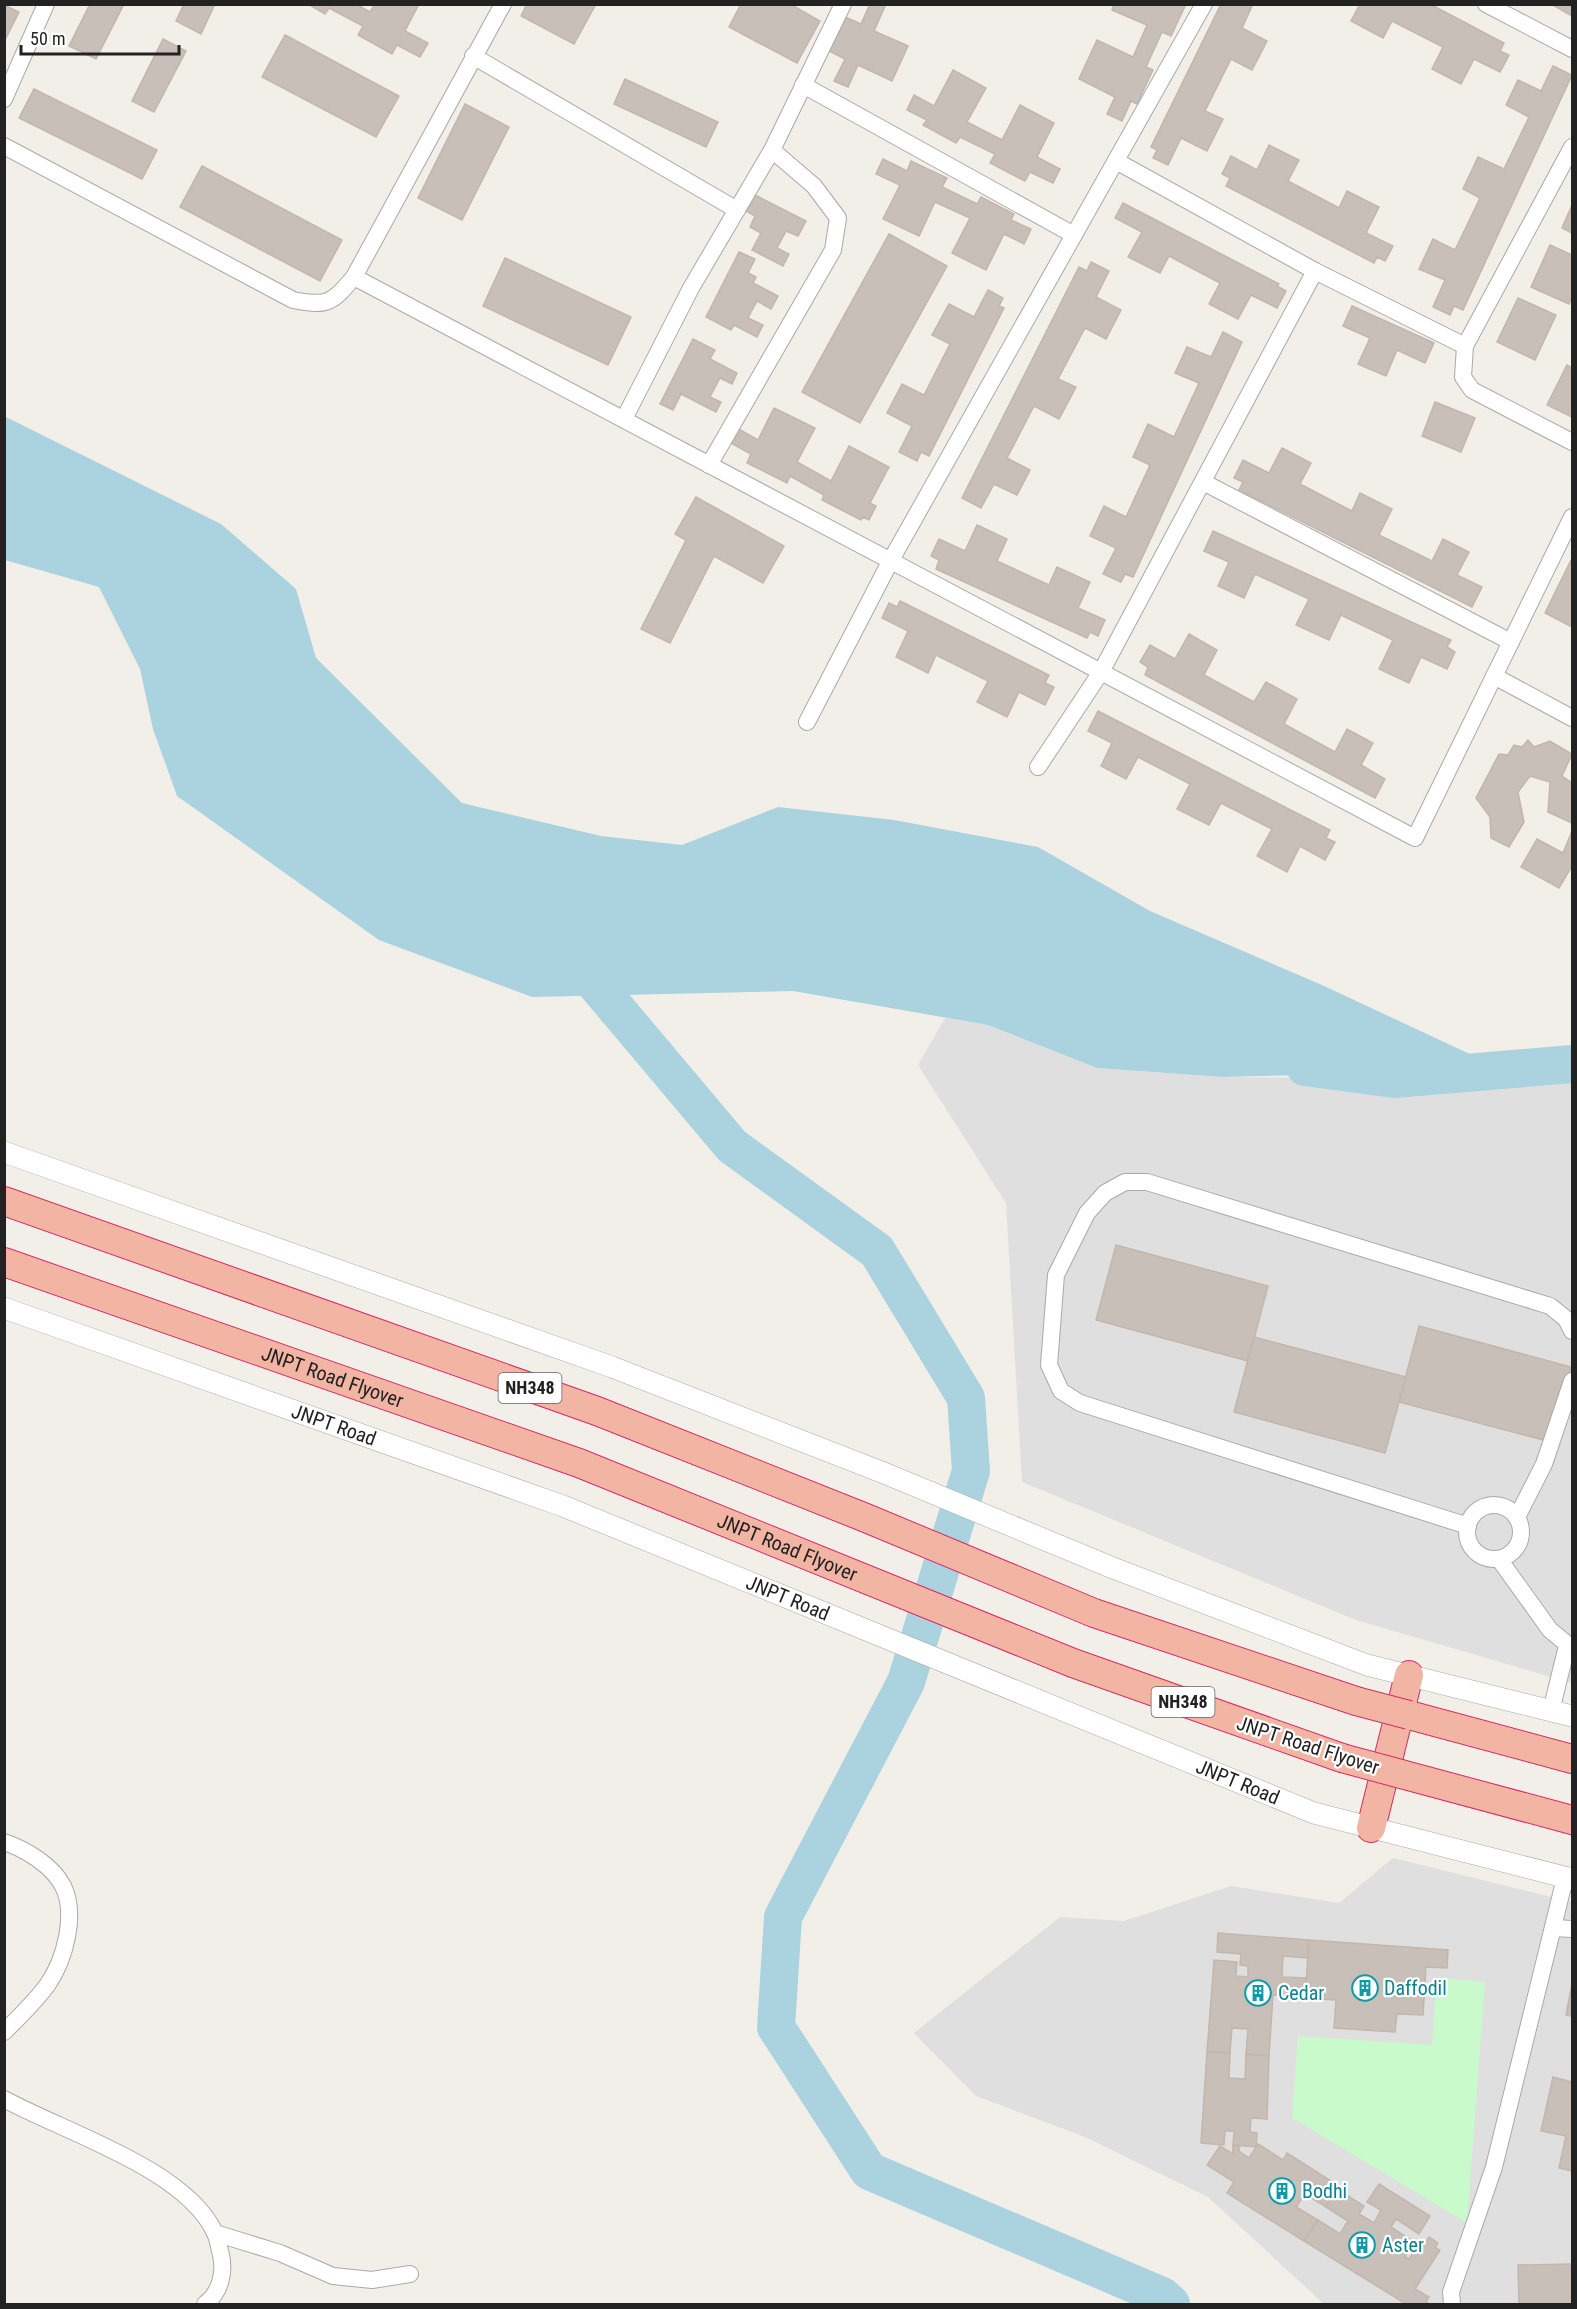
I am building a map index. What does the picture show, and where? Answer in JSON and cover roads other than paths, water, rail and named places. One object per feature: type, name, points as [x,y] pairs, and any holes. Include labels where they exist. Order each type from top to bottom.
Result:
[{"type":"highway","name":"NH348","points":[[4,1201],[597,1411],[1094,1613],[1356,1701],[1572,1759]]},
{"type":"highway","name":"JNPT Road Flyover","points":[[4,1262],[579,1463],[1025,1644],[1342,1758],[1572,1820]]},
{"type":"highway","points":[[1371,1828],[1409,1675]]},
{"type":"street","points":[[4,99],[46,4]]},
{"type":"street","points":[[4,147],[293,300],[314,304],[334,300],[354,277],[503,4]]},
{"type":"street","points":[[624,419],[691,288],[772,150],[843,4]]},
{"type":"street","points":[[807,722],[891,560],[1204,4]]},
{"type":"street","points":[[1486,4],[1572,49]]},
{"type":"street","points":[[473,56],[737,210]]},
{"type":"street","points":[[803,85],[1074,235]]},
{"type":"street","points":[[1572,147],[1465,346],[1463,377],[1472,390],[1572,442]]},
{"type":"street","points":[[709,465],[833,250],[838,218],[814,186],[772,150]]},
{"type":"street","points":[[1116,160],[1315,271],[1465,346]]},
{"type":"street","points":[[1038,767],[1101,672],[1315,271]]},
{"type":"street","points":[[354,277],[1415,838],[1572,517]]},
{"type":"street","points":[[1203,482],[1511,642]]},
{"type":"street","points":[[1494,676],[1572,718]]},
{"type":"street","points":[[4,1152],[612,1367],[884,1473],[1113,1568],[1367,1665],[1572,1716]]},
{"type":"street","points":[[1468,1526],[1080,1402],[1061,1391],[1049,1365],[1056,1275],[1087,1213],[1105,1192],[1125,1182],[1147,1182],[1550,1306],[1566,1319],[1572,1331]]},
{"type":"street","name":"JNPT Road","points":[[4,1308],[563,1506],[1314,1813],[1569,1879]]},
{"type":"street","points":[[1517,1517],[1544,1464],[1572,1382]]},
{"type":"street","points":[[1494,1505],[1511,1511],[1517,1517],[1521,1525],[1519,1543],[1507,1556],[1499,1558],[1482,1556],[1475,1550],[1467,1534],[1468,1526],[1478,1511],[1494,1505]]},
{"type":"street","points":[[1499,1558],[1539,1617],[1570,1647],[1551,1711]]},
{"type":"street","points":[[4,1842],[22,1848],[50,1870],[63,1886],[69,1910],[67,1936],[49,1983],[4,2032]]},
{"type":"street","points":[[1452,2304],[1452,2292],[1494,2167],[1553,1928],[1569,1879]]},
{"type":"street","points":[[1553,1928],[1572,1929]]},
{"type":"street","points":[[4,2099],[150,2170],[182,2190],[200,2210],[215,2233],[223,2263],[220,2285],[215,2296],[205,2304]]},
{"type":"street","points":[[215,2233],[280,2253],[333,2276],[372,2280],[410,2274]]},
{"type":"water","points":[[4,416],[221,524],[296,589],[316,658],[462,803],[601,836],[682,845],[778,807],[894,820],[1038,847],[1150,911],[1322,985],[1504,1070],[1222,1077],[1097,1068],[988,1025],[793,991],[532,997],[379,940],[177,796],[153,729],[140,669],[99,587],[5,560]]},
{"type":"waterway","points":[[572,956],[732,1146],[877,1251],[966,1398],[971,1471],[906,1682],[783,1917],[776,2027],[869,2171],[1162,2296],[1171,2304]]},
{"type":"waterway","points":[[1305,1067],[1394,1079],[1572,1064]]},
{"type":"place","name":"Daffodil","points":[[1365,1988]]},
{"type":"place","name":"Cedar","points":[[1258,1993]]},
{"type":"place","name":"Bodhi","points":[[1282,2191]]},
{"type":"place","name":"Aster","points":[[1362,2245]]}]
